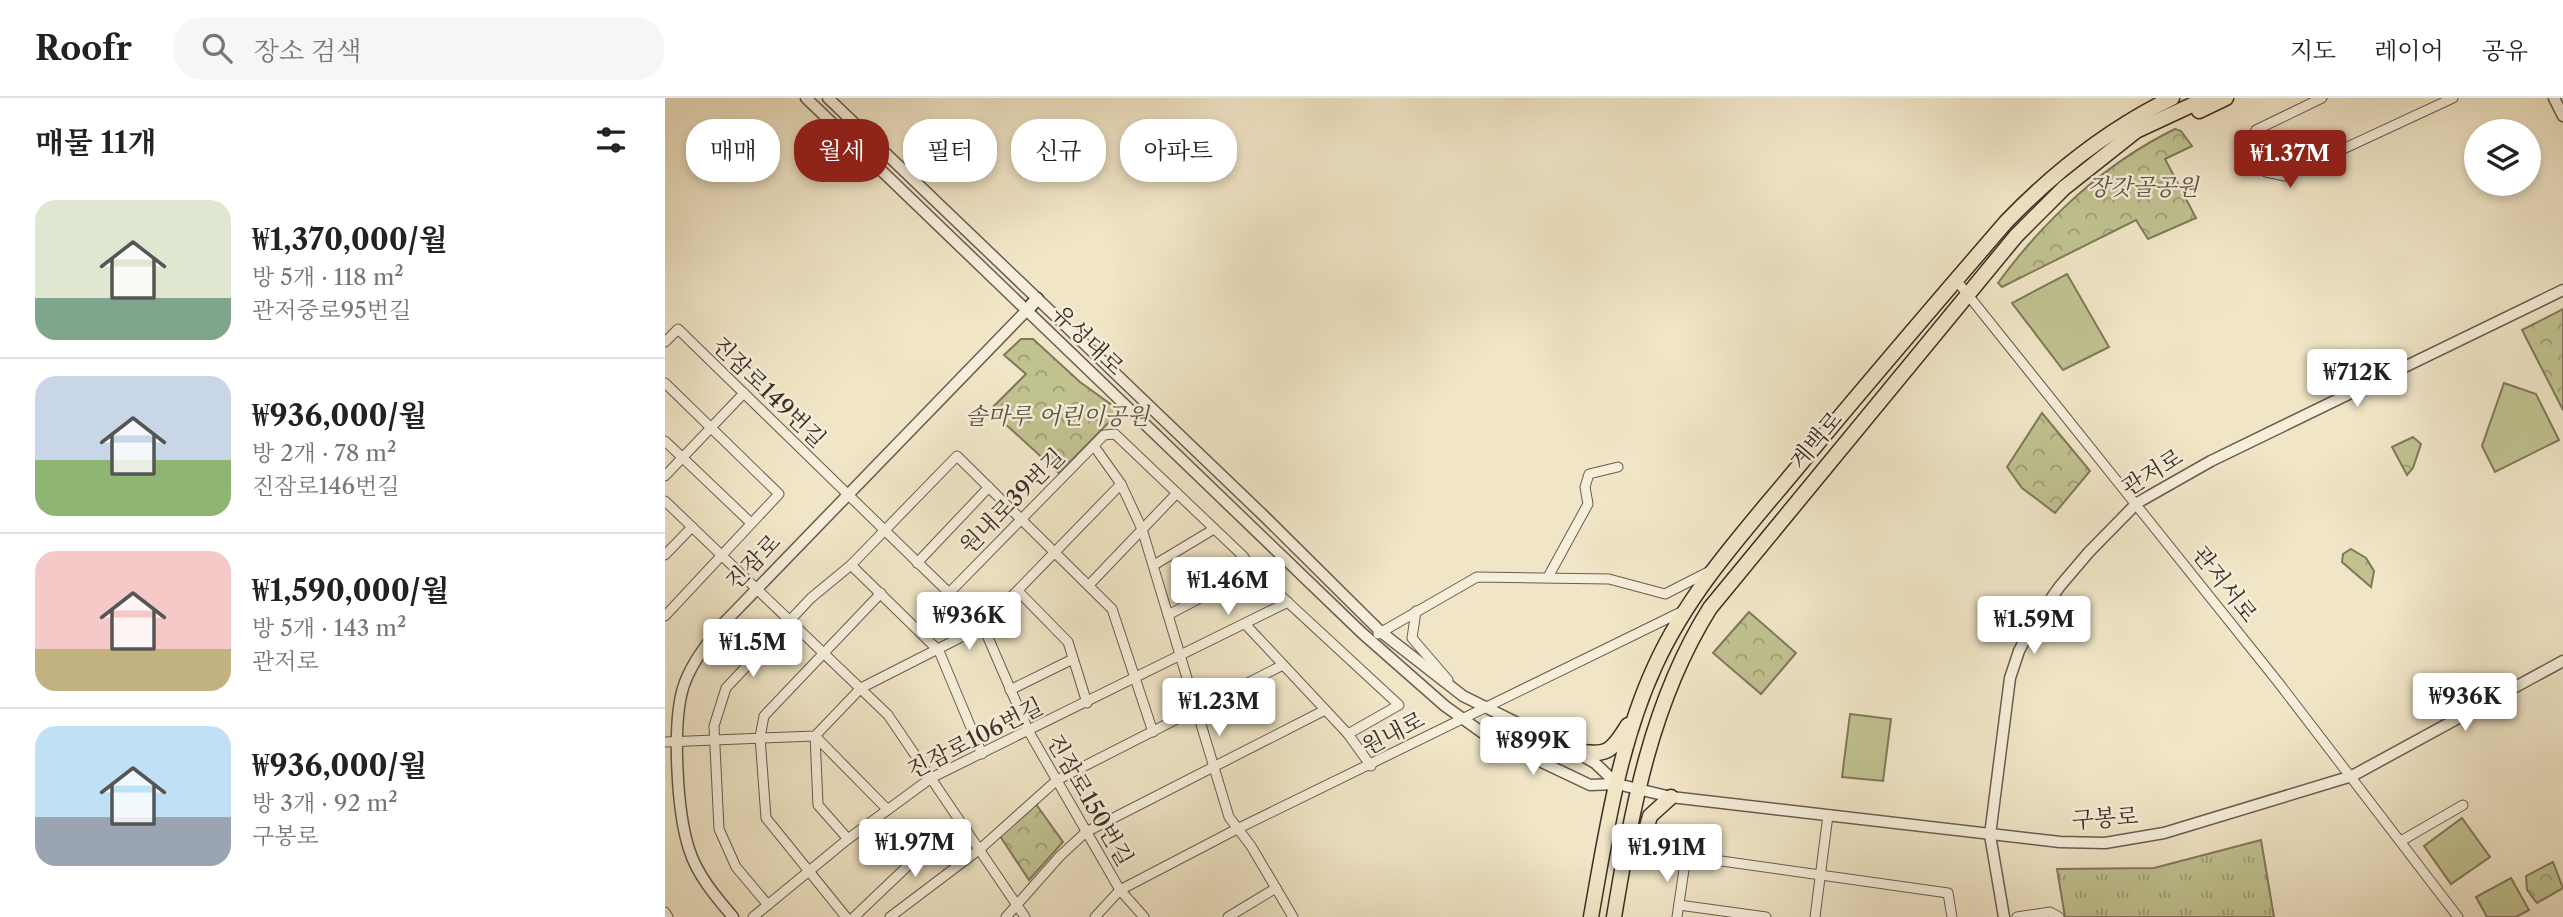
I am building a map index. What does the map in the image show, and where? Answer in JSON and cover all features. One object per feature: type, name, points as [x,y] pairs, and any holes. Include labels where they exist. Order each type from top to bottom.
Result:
[{"type":"main road","points":[[2093,144],[2111,125],[2152,98]]},
{"type":"main road","name":"계백로","points":[[1591,917],[1617,784],[1636,711],[1683,611],[1713,569],[1956,280],[2047,180],[2093,144],[2172,98]]},
{"type":"main road","name":"계백로","points":[[1614,917],[1637,789],[1666,697],[1688,644],[1710,608],[1968,294],[2035,217],[2064,188],[2136,131],[2207,98]]},
{"type":"main road","points":[[2112,150],[2226,98]]},
{"type":"main road","name":"진잠로","points":[[1027,310],[1037,299]]},
{"type":"main road","points":[[1574,751],[1599,755],[1609,751],[1636,711]]},
{"type":"main road","points":[[1624,861],[1641,848],[1650,816],[1671,797]]},
{"type":"street","name":"유성대로","points":[[806,98],[1371,642],[1462,720],[1510,750],[1590,785],[1617,784]]},
{"type":"street","name":"유성대로","points":[[828,98],[1381,632],[1463,696],[1484,709],[1574,751],[1595,763],[1617,784]]},
{"type":"street","points":[[2322,98],[2256,130],[2251,143],[2266,172],[2285,176],[2453,98]]},
{"type":"street","points":[[2554,98],[2563,116]]},
{"type":"street","name":"관저서로","points":[[1956,280],[2137,503],[2352,776],[2458,917]]},
{"type":"street","name":"관저로","points":[[2004,917],[1990,835],[2007,693],[2019,651],[2060,586],[2137,503],[2211,461],[2563,290]]},
{"type":"street","name":"진잠로","points":[[733,917],[699,872],[689,850],[680,791],[677,715],[683,688],[695,661],[719,628],[1027,310]]},
{"type":"street","name":"진잠로149번길","points":[[665,342],[678,329],[847,495]]},
{"type":"street","points":[[665,383],[779,494],[665,616]]},
{"type":"street","points":[[665,476],[744,393]]},
{"type":"street","points":[[1094,446],[1104,435],[1115,434],[1253,570],[1399,705],[1348,734]]},
{"type":"street","points":[[665,441],[751,523]]},
{"type":"street","name":"원내로39번길","points":[[949,593],[1094,446],[1121,484],[1142,529],[1229,817],[1293,917]]},
{"type":"street","points":[[768,905],[736,867],[719,829],[715,716],[726,688],[789,620],[851,565],[957,456],[1112,609],[1153,732]]},
{"type":"street","points":[[1548,577],[1588,504],[1585,487],[1589,474],[1618,467]]},
{"type":"street","points":[[665,742],[815,736],[861,688],[939,651],[983,626],[1019,592],[1121,484]]},
{"type":"street","points":[[917,562],[989,487]]},
{"type":"street","points":[[1089,585],[1177,493]]},
{"type":"street","name":"진잠로150번길","points":[[847,495],[983,626],[1029,732],[1120,890]]},
{"type":"street","points":[[665,501],[888,715],[1025,917]]},
{"type":"street","points":[[665,555],[692,527]]},
{"type":"street","points":[[1154,565],[1214,529]]},
{"type":"street","points":[[851,565],[939,651],[982,754]]},
{"type":"street","points":[[1371,642],[1381,632],[1477,577],[1609,579],[1665,594],[1713,569]]},
{"type":"street","points":[[1168,615],[1253,570]]},
{"type":"street","points":[[1019,592],[1062,634],[1087,703]]},
{"type":"street","points":[[846,917],[766,818],[760,737],[764,716],[881,593]]},
{"type":"street","name":"진잠로106번길","points":[[753,917],[848,839],[930,778],[1029,732],[1288,602]]},
{"type":"street","points":[[1416,611],[1412,638],[1463,696]]},
{"type":"street","name":"원내로","points":[[1095,917],[1120,890],[1237,829],[1371,766],[1683,611]]},
{"type":"street","points":[[1246,625],[1348,734],[1371,766]]},
{"type":"street","points":[[1010,690],[1073,659]]},
{"type":"street","name":"구봉로","points":[[1617,784],[1671,797],[1990,835],[2105,843],[2164,833],[2352,776],[2563,661]]},
{"type":"street","points":[[890,917],[980,849],[1057,780],[1283,665]]},
{"type":"street","points":[[1006,917],[1060,856],[1086,832],[1325,710]]},
{"type":"street","points":[[815,736],[887,809]]},
{"type":"street","points":[[815,736],[818,805],[848,839]]},
{"type":"street","points":[[2401,841],[2463,805]]},
{"type":"street","points":[[1815,917],[1828,815]]},
{"type":"street","points":[[854,917],[916,858],[965,828]]},
{"type":"street","points":[[1677,917],[1686,856],[1948,893],[1952,917]]},
{"type":"street","points":[[1228,917],[1241,914],[1276,888]]},
{"type":"street","points":[[1120,890],[1144,917]]},
{"type":"street","points":[[1679,905],[1766,917]]},
{"type":"street","points":[[665,912],[668,917]]},
{"type":"street","points":[[2017,917],[2050,912],[2059,917]]},
{"type":"green space","name":"장갓골공원","points":[[2175,129],[2181,131],[2192,146],[2165,159],[2196,218],[2148,239],[2136,220],[2002,287],[1998,283],[2035,237],[2077,195],[2124,159]]},
{"type":"green space","points":[[2067,274],[2109,347],[2063,370],[2012,303]]},
{"type":"green space","points":[[2563,309],[2563,410],[2522,330]]},
{"type":"green space","name":"솔마루 어린이공원","points":[[1021,339],[1033,339],[1080,382],[1120,411],[1059,473],[990,410],[1026,374],[1004,355]]},
{"type":"green space","points":[[2504,383],[2536,394],[2559,440],[2495,472],[2482,446]]},
{"type":"green space","points":[[2042,413],[2090,471],[2055,513],[2022,488],[2007,467]]},
{"type":"green space","points":[[2413,437],[2421,444],[2413,468],[2407,475],[2392,447]]},
{"type":"green space","points":[[2351,549],[2366,558],[2374,571],[2371,587],[2342,562],[2343,554]]},
{"type":"green space","points":[[1749,612],[1796,653],[1761,694],[1713,653]]},
{"type":"green space","points":[[1850,714],[1891,719],[1883,781],[1842,777]]},
{"type":"green space","points":[[1033,800],[1063,842],[1029,880],[998,833]]},
{"type":"green space","points":[[2462,818],[2490,857],[2451,884],[2424,846]]},
{"type":"green space","points":[[2261,840],[2274,917],[2065,917],[2057,869],[2154,868]]},
{"type":"green space","points":[[2553,862],[2563,888],[2537,903],[2527,890],[2526,876]]},
{"type":"green space","points":[[2511,878],[2529,910],[2516,917],[2487,917],[2476,897]]}]
